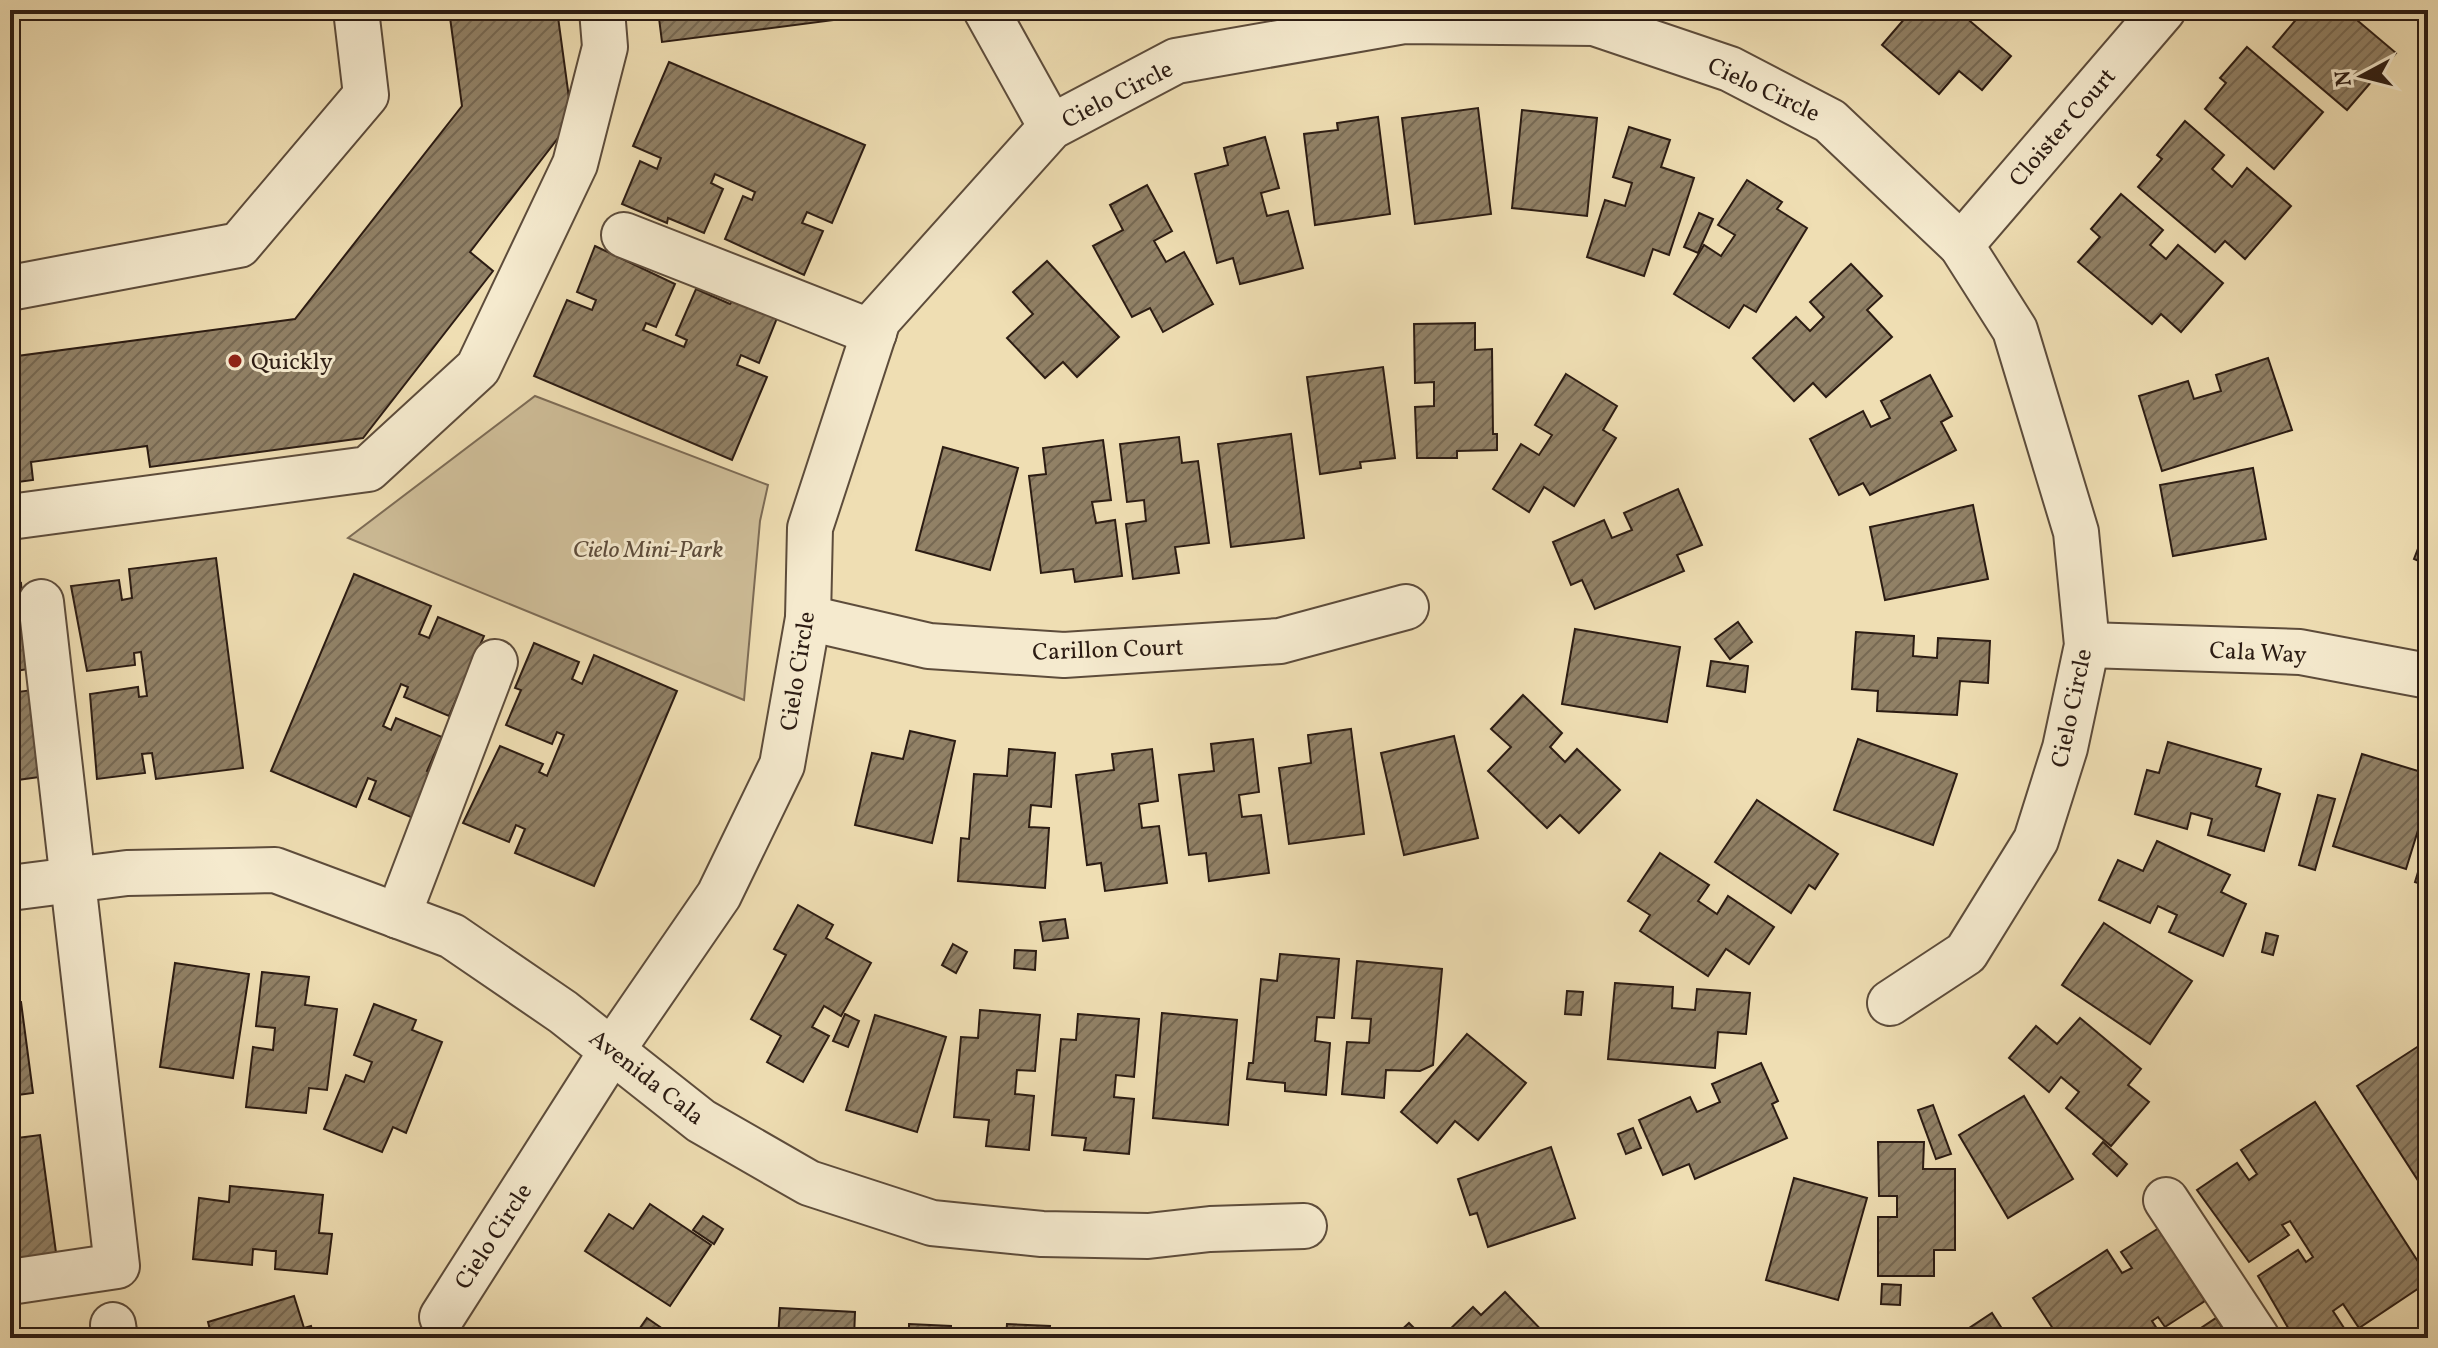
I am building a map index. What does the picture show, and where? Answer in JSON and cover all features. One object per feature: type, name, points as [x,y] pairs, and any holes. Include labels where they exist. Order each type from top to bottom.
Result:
[{"type":"street","points":[[10,288],[239,245],[366,95],[356,10]]},
{"type":"street","points":[[10,517],[368,469],[478,368],[575,164],[605,47],[602,10]]},
{"type":"street","points":[[986,10],[1051,127]]},
{"type":"street","name":"Cloister Court","points":[[1961,245],[2163,10]]},
{"type":"street","name":"Cielo Circle","points":[[442,1317],[613,1049],[719,895],[782,765],[808,618],[810,528],[878,320],[1051,127],[1176,61],[1404,21],[1596,16],[1730,69],[1830,121],[1961,245],[2015,330],[2076,532],[2087,645],[2065,748],[2036,840],[1966,953],[1890,1003]]},
{"type":"street","points":[[624,235],[874,333]]},
{"type":"street","points":[[10,1282],[117,1266],[41,602]]},
{"type":"street","name":"Carillon Court","points":[[808,618],[929,646],[1064,655],[1280,641],[1406,607]]},
{"type":"street","name":"Cala Way","points":[[2087,645],[2300,652],[2428,676]]},
{"type":"street","points":[[398,916],[495,662]]},
{"type":"street","name":"Avenida Cala","points":[[10,888],[127,873],[275,870],[452,936],[613,1049],[701,1121],[809,1183],[932,1223],[1042,1234],[1148,1236],[1210,1229],[1304,1226]]},
{"type":"street","points":[[2166,1200],[2257,1338]]},
{"type":"green space","name":"Cielo Mini-Park","points":[[535,396],[768,485],[760,521],[744,700],[348,538]]},
{"type":"building","points":[[449,10],[586,10],[558,17],[572,120],[470,252],[493,271],[363,438],[150,467],[147,446],[31,462],[33,480],[10,483],[10,357],[295,319],[462,106]]},
{"type":"building","points":[[658,10],[872,10],[873,15],[662,42]]},
{"type":"building","points":[[1912,10],[1957,10],[2011,56],[1982,90],[1959,71],[1939,94],[1882,45]]},
{"type":"building","points":[[1997,10],[2014,10],[2007,18]]},
{"type":"building","points":[[2304,10],[2345,10],[2396,53],[2347,110],[2273,47]]},
{"type":"building","points":[[2247,47],[2323,112],[2274,169],[2205,109],[2226,83],[2220,78]]},
{"type":"building","points":[[669,62],[865,145],[832,223],[807,212],[802,223],[823,231],[804,275],[725,239],[743,196],[752,200],[755,192],[715,174],[711,183],[723,189],[704,233],[668,218],[667,223],[622,204],[640,161],[657,169],[661,158],[633,146]]},
{"type":"building","points":[[1478,108],[1491,214],[1415,224],[1402,118]]},
{"type":"building","points":[[1522,110],[1597,118],[1587,216],[1512,208]]},
{"type":"building","points":[[1378,117],[1390,214],[1315,225],[1304,134],[1338,130],[1337,123]]},
{"type":"building","points":[[2185,121],[2224,155],[2212,169],[2232,187],[2247,168],[2291,206],[2245,259],[2225,241],[2215,252],[2138,187],[2162,159],[2157,155]]},
{"type":"building","points":[[1629,127],[1670,140],[1661,167],[1694,178],[1669,255],[1653,249],[1644,276],[1587,257],[1605,200],[1625,206],[1632,183],[1613,177]]},
{"type":"building","points":[[1265,137],[1279,188],[1261,193],[1267,216],[1288,211],[1303,268],[1240,284],[1233,258],[1217,263],[1195,174],[1228,165],[1224,148]]},
{"type":"building","points":[[1747,180],[1782,202],[1777,209],[1807,228],[1756,312],[1744,305],[1729,328],[1674,294],[1704,245],[1721,256],[1735,235],[1718,225]]},
{"type":"building","points":[[1147,185],[1172,231],[1154,241],[1166,262],[1184,252],[1213,304],[1163,332],[1150,308],[1132,317],[1093,246],[1123,230],[1110,205]]},
{"type":"building","points":[[2121,194],[2163,230],[2150,245],[2166,259],[2178,245],[2223,283],[2181,332],[2161,314],[2152,324],[2078,262],[2100,237],[2091,229]]},
{"type":"building","points":[[1699,213],[1713,219],[1698,253],[1684,247]]},
{"type":"building","points":[[595,246],[675,284],[656,327],[646,323],[643,330],[684,347],[687,340],[676,335],[696,289],[730,304],[733,300],[777,318],[759,363],[741,355],[737,365],[767,377],[732,460],[534,376],[567,300],[592,310],[596,300],[577,292]]},
{"type":"building","points":[[1047,261],[1119,337],[1077,377],[1063,362],[1045,378],[1007,338],[1033,314],[1013,292]]},
{"type":"building","points":[[1851,264],[1882,296],[1867,310],[1892,337],[1826,397],[1813,383],[1794,401],[1753,358],[1796,317],[1810,331],[1824,317],[1810,302]]},
{"type":"building","points":[[1475,323],[1475,350],[1492,349],[1493,434],[1497,434],[1497,450],[1457,451],[1457,458],[1417,458],[1415,407],[1434,406],[1434,382],[1415,383],[1414,324]]},
{"type":"building","points":[[2268,358],[2292,430],[2162,471],[2139,396],[2188,381],[2194,399],[2221,391],[2216,375]]},
{"type":"building","points":[[1383,367],[1395,458],[1360,462],[1361,468],[1320,474],[1307,377]]},
{"type":"building","points":[[1566,374],[1617,406],[1603,430],[1616,438],[1574,506],[1544,487],[1529,512],[1493,489],[1521,444],[1539,455],[1552,435],[1535,425]]},
{"type":"building","points":[[1930,375],[1952,416],[1941,422],[1956,450],[1870,495],[1863,483],[1839,495],[1810,439],[1863,411],[1871,427],[1890,418],[1881,401]]},
{"type":"building","points":[[1291,434],[1304,538],[1231,547],[1218,444]]},
{"type":"building","points":[[1179,437],[1182,463],[1198,461],[1209,543],[1175,547],[1179,573],[1133,579],[1126,524],[1146,521],[1144,500],[1127,502],[1120,444]]},
{"type":"building","points":[[1103,440],[1111,500],[1092,502],[1096,523],[1115,520],[1122,576],[1075,582],[1073,569],[1041,573],[1029,476],[1046,474],[1043,448]]},
{"type":"building","points":[[943,447],[1018,468],[990,570],[916,550]]},
{"type":"building","points":[[2253,468],[2266,539],[2173,556],[2160,485]]},
{"type":"building","points":[[1678,489],[1702,545],[1677,555],[1684,571],[1595,609],[1582,580],[1571,585],[1553,542],[1604,520],[1612,538],[1632,530],[1624,513]]},
{"type":"building","points":[[1973,505],[1988,579],[1885,600],[1870,527]]},
{"type":"building","points":[[2428,523],[2428,565],[2414,559]]},
{"type":"building","points":[[216,558],[243,768],[156,779],[152,753],[142,754],[145,773],[97,779],[90,694],[138,687],[139,697],[147,696],[141,652],[134,653],[135,665],[87,671],[71,586],[119,580],[122,600],[132,598],[129,569]]},
{"type":"building","points":[[354,574],[431,606],[419,634],[429,638],[438,617],[484,636],[449,716],[404,697],[408,687],[401,684],[383,726],[391,730],[396,718],[442,737],[427,771],[432,773],[413,818],[369,799],[376,781],[368,778],[356,807],[271,771]]},
{"type":"building","points":[[21,583],[28,669],[10,672],[10,585]]},
{"type":"building","points":[[1738,622],[1752,642],[1730,659],[1715,639]]},
{"type":"building","points":[[1575,629],[1680,647],[1667,722],[1562,704]]},
{"type":"building","points":[[1856,632],[1914,636],[1913,656],[1937,658],[1938,638],[1990,641],[1988,683],[1960,681],[1957,715],[1877,711],[1878,691],[1852,689]]},
{"type":"building","points":[[534,643],[579,662],[572,679],[582,684],[594,655],[677,691],[594,886],[515,853],[525,829],[516,825],[509,842],[463,823],[500,746],[543,764],[539,772],[547,776],[564,735],[557,732],[552,744],[506,725],[521,690],[515,688]]},
{"type":"building","points":[[1711,661],[1748,666],[1745,692],[1707,686]]},
{"type":"building","points":[[32,690],[47,776],[10,781],[10,693]]},
{"type":"building","points":[[1523,695],[1562,733],[1550,747],[1565,762],[1577,749],[1620,790],[1579,833],[1560,815],[1547,828],[1488,771],[1511,747],[1491,729]]},
{"type":"building","points":[[1351,729],[1364,834],[1289,844],[1279,768],[1311,763],[1308,735]]},
{"type":"building","points":[[910,731],[955,741],[932,843],[855,825],[872,753],[903,759]]},
{"type":"building","points":[[1454,736],[1478,838],[1404,855],[1381,753]]},
{"type":"building","points":[[1253,739],[1259,792],[1239,795],[1242,817],[1261,815],[1269,873],[1209,881],[1206,853],[1189,855],[1179,775],[1214,771],[1211,744]]},
{"type":"building","points":[[1858,739],[1957,774],[1933,845],[1834,810]]},
{"type":"building","points":[[2168,742],[2261,769],[2256,786],[2280,794],[2264,851],[2208,835],[2212,819],[2191,813],[2187,829],[2135,814],[2147,770],[2159,773]]},
{"type":"building","points":[[1009,749],[1055,753],[1051,807],[1031,805],[1029,827],[1049,828],[1045,888],[958,881],[961,838],[969,839],[974,774],[1007,776]]},
{"type":"building","points":[[1152,749],[1158,801],[1139,804],[1142,828],[1159,826],[1167,883],[1105,891],[1101,863],[1087,865],[1076,775],[1114,770],[1112,754]]},
{"type":"building","points":[[2362,754],[2428,774],[2428,798],[2406,869],[2333,846]]},
{"type":"building","points":[[2318,795],[2335,799],[2315,870],[2299,865]]},
{"type":"building","points":[[1757,800],[1838,854],[1815,889],[1809,885],[1791,913],[1715,862]]},
{"type":"building","points":[[2428,839],[2428,886],[2415,882]]},
{"type":"building","points":[[2157,841],[2230,875],[2221,892],[2246,904],[2223,956],[2169,932],[2177,915],[2158,906],[2150,923],[2099,900],[2118,860],[2143,871]]},
{"type":"building","points":[[1660,853],[1709,885],[1698,901],[1717,914],[1728,896],[1774,927],[1749,964],[1726,949],[1708,976],[1640,931],[1650,915],[1628,901]]},
{"type":"building","points":[[798,905],[833,925],[826,938],[871,963],[841,1016],[824,1006],[812,1027],[829,1036],[803,1082],[767,1062],[781,1036],[751,1019],[786,955],[774,949]]},
{"type":"building","points":[[1065,919],[1068,938],[1043,941],[1040,922]]},
{"type":"building","points":[[2104,923],[2192,981],[2150,1044],[2062,985]]},
{"type":"building","points":[[2266,933],[2278,936],[2273,955],[2262,952]]},
{"type":"building","points":[[953,944],[967,952],[956,973],[942,965]]},
{"type":"building","points":[[1015,950],[1036,951],[1035,970],[1014,968]]},
{"type":"building","points":[[1280,954],[1339,959],[1334,1018],[1317,1017],[1315,1041],[1330,1043],[1326,1095],[1285,1091],[1285,1083],[1247,1079],[1249,1063],[1253,1063],[1261,979],[1277,981]]},
{"type":"building","points":[[1357,961],[1442,969],[1433,1065],[1420,1071],[1386,1070],[1384,1098],[1342,1094],[1347,1042],[1369,1043],[1371,1019],[1352,1018]]},
{"type":"building","points":[[175,963],[249,974],[233,1078],[160,1067]]},
{"type":"building","points":[[262,972],[309,977],[305,1005],[337,1009],[327,1090],[309,1088],[306,1113],[246,1107],[253,1047],[273,1050],[275,1028],[256,1026]]},
{"type":"building","points":[[1615,983],[1673,987],[1672,1008],[1695,1010],[1697,989],[1750,993],[1746,1034],[1718,1032],[1715,1068],[1608,1059]]},
{"type":"building","points":[[1567,991],[1583,992],[1581,1015],[1565,1014]]},
{"type":"building","points":[[21,1002],[33,1093],[10,1096],[10,1003]]},
{"type":"building","points":[[374,1004],[416,1020],[412,1030],[442,1042],[406,1133],[393,1127],[382,1152],[324,1129],[346,1075],[364,1082],[372,1062],[354,1055]]},
{"type":"building","points":[[980,1010],[1040,1015],[1035,1071],[1017,1070],[1015,1094],[1034,1096],[1029,1150],[986,1146],[989,1120],[954,1117],[961,1037],[978,1038]]},
{"type":"building","points":[[1162,1013],[1237,1020],[1228,1125],[1153,1118]]},
{"type":"building","points":[[845,1014],[859,1021],[848,1047],[833,1041]]},
{"type":"building","points":[[1078,1014],[1139,1019],[1134,1077],[1116,1075],[1114,1097],[1134,1099],[1129,1154],[1084,1150],[1086,1138],[1052,1135],[1061,1039],[1076,1040]]},
{"type":"building","points":[[875,1015],[946,1037],[917,1132],[846,1110]]},
{"type":"building","points":[[2080,1018],[2141,1069],[2128,1085],[2149,1102],[2111,1146],[2066,1108],[2079,1092],[2061,1077],[2049,1092],[2009,1058],[2036,1026],[2057,1044]]},
{"type":"building","points":[[1467,1034],[1526,1083],[1478,1140],[1455,1121],[1437,1143],[1401,1112]]},
{"type":"building","points":[[2428,1040],[2428,1196],[2357,1086]]},
{"type":"building","points":[[1761,1063],[1778,1101],[1772,1104],[1787,1138],[1695,1179],[1689,1164],[1663,1175],[1639,1120],[1690,1097],[1697,1112],[1720,1102],[1712,1084]]},
{"type":"building","points":[[2024,1096],[2073,1179],[2008,1218],[1959,1135]]},
{"type":"building","points":[[2315,1102],[2428,1277],[2428,1282],[2359,1328],[2343,1304],[2333,1311],[2344,1328],[2328,1338],[2294,1338],[2258,1276],[2298,1250],[2306,1262],[2313,1257],[2290,1221],[2282,1225],[2289,1235],[2249,1262],[2197,1190],[2237,1163],[2249,1180],[2257,1174],[2241,1150]]},
{"type":"building","points":[[1933,1105],[1951,1154],[1936,1159],[1918,1110]]},
{"type":"building","points":[[1633,1128],[1641,1148],[1626,1154],[1618,1134]]},
{"type":"building","points":[[40,1135],[57,1260],[10,1266],[10,1139]]},
{"type":"building","points":[[1878,1142],[1924,1142],[1923,1169],[1955,1169],[1955,1250],[1934,1250],[1934,1276],[1878,1276],[1878,1217],[1897,1217],[1897,1196],[1879,1196]]},
{"type":"building","points":[[2103,1142],[2127,1164],[2117,1176],[2093,1154]]},
{"type":"building","points":[[1551,1147],[1575,1218],[1488,1247],[1477,1213],[1470,1215],[1458,1179]]},
{"type":"building","points":[[1794,1178],[1867,1198],[1838,1300],[1766,1280]]},
{"type":"building","points":[[230,1186],[323,1195],[319,1233],[332,1234],[327,1274],[275,1269],[276,1251],[253,1249],[252,1265],[193,1259],[199,1198],[229,1202]]},
{"type":"building","points":[[650,1204],[711,1245],[670,1306],[585,1251],[609,1214],[633,1229]]},
{"type":"building","points":[[703,1216],[723,1229],[714,1244],[693,1230]]},
{"type":"building","points":[[2162,1226],[2187,1264],[2183,1267],[2205,1301],[2165,1327],[2158,1317],[2152,1321],[2163,1338],[2059,1338],[2033,1298],[2107,1250],[2122,1273],[2132,1268],[2121,1252]]},
{"type":"building","points":[[1882,1284],[1901,1285],[1900,1305],[1881,1304]]},
{"type":"building","points":[[1505,1292],[1549,1338],[1441,1338],[1473,1307],[1481,1315]]},
{"type":"building","points":[[294,1296],[304,1328],[311,1326],[314,1338],[212,1338],[208,1322]]},
{"type":"building","points":[[780,1308],[855,1312],[854,1338],[778,1338]]},
{"type":"building","points":[[1992,1313],[2008,1338],[1954,1338]]},
{"type":"building","points":[[647,1318],[676,1338],[633,1338]]},
{"type":"building","points":[[2216,1318],[2229,1338],[2186,1338]]},
{"type":"building","points":[[1409,1323],[1424,1338],[1393,1338]]},
{"type":"building","points":[[909,1324],[951,1326],[951,1338],[909,1338]]},
{"type":"building","points":[[1007,1324],[1050,1326],[1049,1338],[1006,1338]]},
{"type":"building","points":[[603,1330],[616,1338],[598,1338]]},
{"type":"place","name":"Quickly","points":[[235,361]]}]
